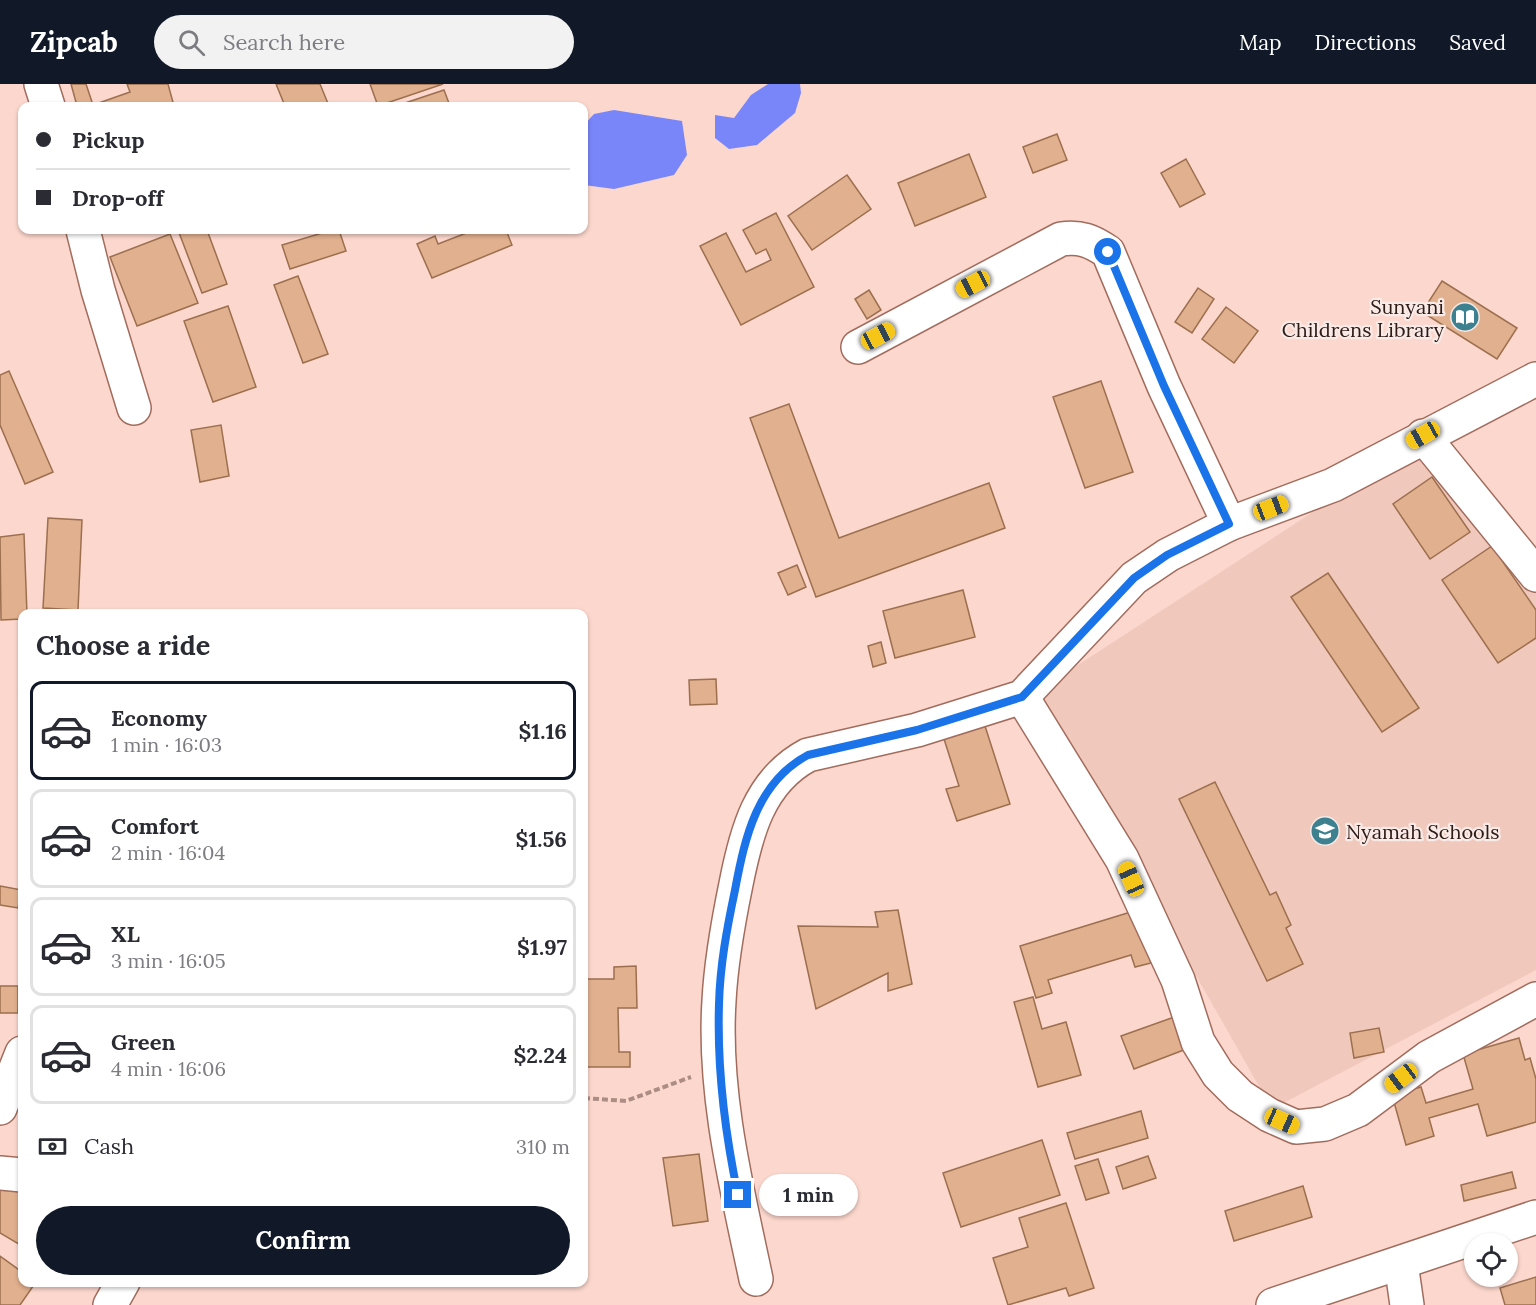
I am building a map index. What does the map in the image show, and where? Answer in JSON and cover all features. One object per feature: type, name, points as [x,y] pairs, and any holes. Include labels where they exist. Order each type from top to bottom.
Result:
[{"type":"street","points":[[41,84],[47,102]]},
{"type":"street","points":[[84,234],[98,290],[134,408]]},
{"type":"street","points":[[858,346],[1061,238],[1078,237],[1095,243],[1108,252],[1164,386],[1229,524]]},
{"type":"street","points":[[756,1279],[734,1174],[720,1067],[718,1003],[725,940],[749,828],[759,804],[776,779],[792,764],[808,755],[917,730],[1022,697],[1134,578],[1167,555],[1229,524],[1333,485],[1423,435],[1536,379]]},
{"type":"street","points":[[1423,435],[1536,574]]},
{"type":"street","points":[[1022,697],[1122,859],[1178,980],[1198,1042],[1218,1074],[1240,1096],[1269,1115],[1296,1127],[1325,1124],[1358,1110],[1429,1057],[1536,999]]},
{"type":"street","points":[[0,1108],[18,1063]]},
{"type":"street","points":[[0,1173],[18,1175]]},
{"type":"street","points":[[1274,1305],[1536,1217]]},
{"type":"street","points":[[1401,1263],[1407,1305]]},
{"type":"street","points":[[110,1305],[120,1287]]},
{"type":"path","points":[[588,1098],[626,1101],[720,1067]]},
{"type":"shaded area","name":"Nyamah Schools","points":[[1419,443],[1536,577],[1536,970],[1272,1109],[1035,693]]},
{"type":"water","points":[[768,84],[800,84],[801,93],[795,113],[757,145],[729,149],[715,138],[715,115],[734,118],[751,95]]},
{"type":"water","points":[[614,110],[682,121],[687,155],[674,175],[614,189],[588,186],[588,121],[594,114]]},
{"type":"building","points":[[71,84],[86,84],[92,102],[76,102]]},
{"type":"building","points":[[127,84],[168,84],[173,102],[102,102],[130,92]]},
{"type":"building","points":[[276,84],[320,84],[327,102],[283,102]]},
{"type":"building","points":[[370,84],[443,84],[390,102],[377,102]]},
{"type":"building","points":[[444,90],[448,102],[408,102]]},
{"type":"building","points":[[1057,134],[1067,160],[1033,173],[1023,147]]},
{"type":"building","points":[[969,154],[986,197],[915,226],[898,183]]},
{"type":"building","points":[[1186,159],[1205,194],[1180,207],[1161,173]]},
{"type":"building","points":[[847,175],[871,209],[812,250],[788,216]]},
{"type":"building","points":[[776,213],[814,287],[741,325],[700,246],[726,233],[746,272],[771,260],[766,249],[756,254],[743,230]]},
{"type":"building","points":[[170,234],[198,303],[137,326],[110,257]]},
{"type":"building","points":[[180,234],[208,234],[227,284],[202,293]]},
{"type":"building","points":[[319,234],[340,234],[346,251],[290,269],[282,245]]},
{"type":"building","points":[[464,234],[508,234],[512,245],[432,278],[417,244],[435,236],[438,244]]},
{"type":"building","points":[[298,276],[328,354],[303,363],[274,285]]},
{"type":"building","points":[[1442,281],[1517,328],[1497,359],[1422,312]]},
{"type":"building","points":[[1198,288],[1214,299],[1192,333],[1175,322]]},
{"type":"building","points":[[869,290],[881,310],[867,319],[855,299]]},
{"type":"building","points":[[228,306],[256,387],[213,402],[184,321]]},
{"type":"building","points":[[1226,307],[1258,331],[1234,363],[1202,339]]},
{"type":"building","points":[[9,371],[53,472],[25,484],[0,425],[0,375]]},
{"type":"building","points":[[1101,381],[1133,472],[1085,488],[1053,397]]},
{"type":"building","points":[[789,404],[839,538],[989,483],[1005,528],[816,597],[750,418]]},
{"type":"building","points":[[221,425],[229,476],[200,482],[191,430]]},
{"type":"building","points":[[1432,477],[1470,532],[1430,559],[1393,504]]},
{"type":"building","points":[[48,518],[82,520],[78,609],[43,608]]},
{"type":"building","points":[[24,534],[27,609],[18,609],[18,619],[1,620],[0,537]]},
{"type":"building","points":[[1492,546],[1536,610],[1536,638],[1498,663],[1442,580]]},
{"type":"building","points":[[797,565],[806,587],[788,595],[778,573]]},
{"type":"building","points":[[1328,573],[1419,708],[1382,732],[1291,597]]},
{"type":"building","points":[[963,590],[975,637],[895,658],[883,611]]},
{"type":"building","points":[[881,642],[886,663],[873,667],[868,646]]},
{"type":"building","points":[[716,679],[717,704],[690,705],[689,680]]},
{"type":"building","points":[[985,726],[1010,804],[957,821],[946,789],[959,786],[944,739]]},
{"type":"building","points":[[1215,782],[1270,895],[1276,892],[1291,925],[1286,928],[1303,964],[1267,981],[1179,799]]},
{"type":"building","points":[[0,886],[18,889],[18,908],[0,905]]},
{"type":"building","points":[[898,910],[912,984],[888,991],[888,973],[816,1009],[798,926],[878,927],[875,912]]},
{"type":"building","points":[[1134,911],[1151,963],[1135,967],[1131,955],[1048,980],[1052,993],[1036,998],[1020,946]]},
{"type":"building","points":[[636,966],[637,1008],[618,1008],[619,1052],[630,1052],[630,1067],[588,1067],[588,979],[614,979],[614,967]]},
{"type":"building","points":[[0,986],[18,986],[18,1013],[0,1013]]},
{"type":"building","points":[[1033,997],[1042,1029],[1066,1022],[1081,1075],[1038,1087],[1014,1002]]},
{"type":"building","points":[[1177,1016],[1189,1048],[1134,1069],[1121,1036]]},
{"type":"building","points":[[1379,1028],[1384,1052],[1354,1058],[1350,1033]]},
{"type":"building","points":[[1519,1038],[1525,1060],[1530,1058],[1536,1079],[1536,1122],[1487,1136],[1478,1104],[1429,1118],[1434,1136],[1406,1145],[1392,1095],[1421,1087],[1426,1103],[1473,1089],[1463,1054]]},
{"type":"building","points":[[1141,1111],[1148,1138],[1075,1159],[1067,1133]]},
{"type":"building","points":[[1042,1140],[1060,1195],[961,1227],[943,1173]]},
{"type":"building","points":[[699,1154],[708,1221],[673,1226],[663,1158]]},
{"type":"building","points":[[1148,1156],[1156,1178],[1123,1189],[1116,1167]]},
{"type":"building","points":[[1098,1159],[1109,1193],[1086,1200],[1075,1166]]},
{"type":"building","points":[[1512,1172],[1516,1188],[1464,1201],[1461,1185]]},
{"type":"building","points":[[0,1181],[18,1192],[18,1244],[0,1233]]},
{"type":"building","points":[[1303,1186],[1312,1217],[1234,1241],[1225,1211]]},
{"type":"building","points":[[1066,1203],[1094,1288],[1069,1296],[1066,1288],[1008,1305],[993,1258],[1028,1247],[1019,1218]]},
{"type":"building","points":[[0,1256],[18,1269],[18,1287],[33,1287],[20,1305],[0,1305]]},
{"type":"building","points":[[1536,1277],[1536,1305],[1505,1305],[1500,1288],[1518,1287],[1518,1282]]},
{"type":"place","name":"Sunyani Childrens Library","points":[[1465,317]]},
{"type":"place","name":"Nyamah Schools","points":[[1325,831]]},
{"type":"route","points":[[738,1195],[720,1067],[718,1003],[723,950],[749,828],[759,804],[776,779],[792,764],[808,755],[917,730],[1022,697],[1134,578],[1167,555],[1229,524],[1164,386],[1108,252]]}]
